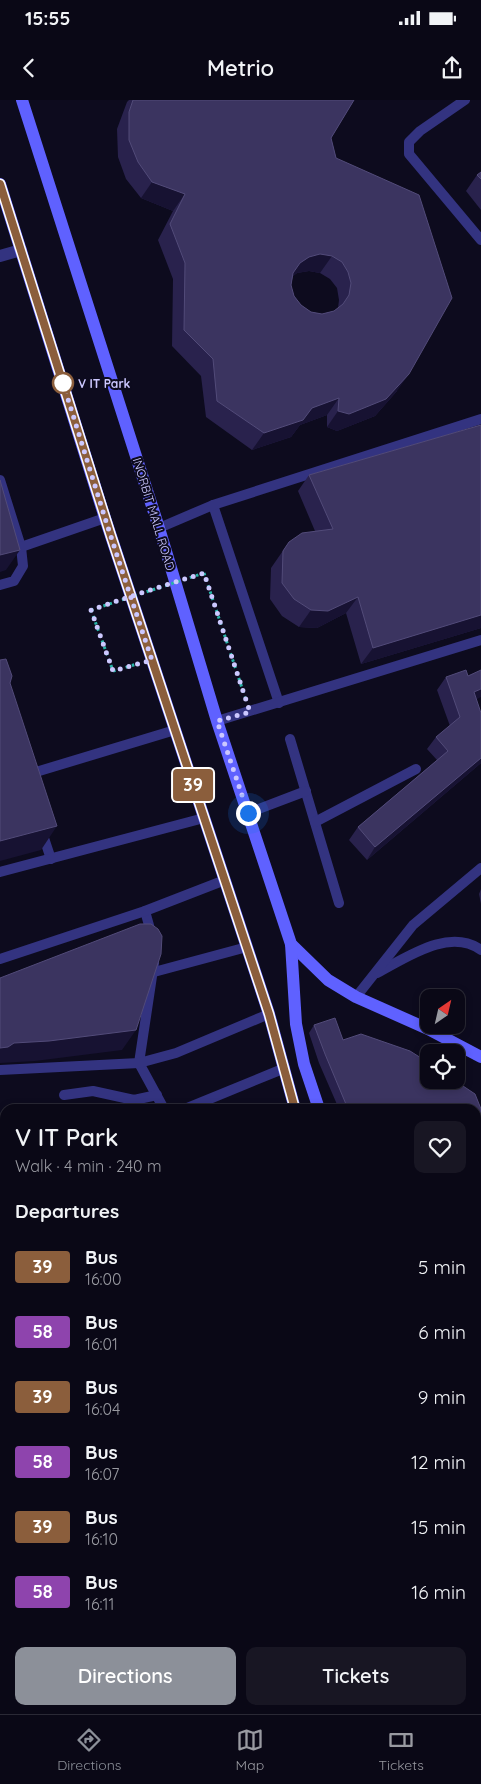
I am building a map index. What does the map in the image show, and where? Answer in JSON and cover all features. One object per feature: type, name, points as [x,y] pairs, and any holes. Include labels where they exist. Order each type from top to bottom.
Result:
[{"type":"main road","name":"INORBIT MALL ROAD","points":[[22,100],[159,528],[217,721],[292,944],[328,980],[356,997],[428,1029],[481,1057]]},
{"type":"main road","points":[[0,184],[105,518],[269,1014],[294,1104]]},
{"type":"main road","points":[[292,944],[296,1024],[304,1064],[317,1104]]},
{"type":"street","points":[[0,256],[21,250]]},
{"type":"lane","points":[[465,100],[420,131],[409,142],[409,154],[481,240]]},
{"type":"lane","points":[[159,528],[213,505],[481,419]]},
{"type":"lane","points":[[0,480],[21,547],[23,566],[14,581],[0,585]]},
{"type":"lane","points":[[213,505],[279,703]]},
{"type":"lane","points":[[21,547],[105,518]]},
{"type":"lane","points":[[217,721],[481,640]]},
{"type":"lane","points":[[23,776],[175,730]]},
{"type":"lane","points":[[290,739],[338,903]]},
{"type":"lane","points":[[315,822],[416,769]]},
{"type":"lane","points":[[248,813],[306,791]]},
{"type":"lane","points":[[0,872],[204,818]]},
{"type":"lane","points":[[38,822],[51,859]]},
{"type":"lane","points":[[356,997],[413,925],[481,868]]},
{"type":"lane","points":[[0,959],[145,911],[225,880]]},
{"type":"lane","points":[[145,911],[155,950],[154,972],[139,1063],[162,1104]]},
{"type":"lane","points":[[374,975],[446,942],[462,944],[481,950]]},
{"type":"lane","points":[[154,972],[247,947]]},
{"type":"lane","points":[[0,1070],[139,1063],[176,1053],[269,1014]]},
{"type":"lane","points":[[197,1104],[285,1068]]},
{"type":"lane","points":[[64,1095],[94,1091],[134,1100],[157,1095]]},
{"type":"path","points":[[152,660],[113,671],[91,610],[204,573],[250,712]]},
{"type":"building","points":[[133,100],[354,100],[331,138],[336,158],[419,195],[452,298],[409,374],[386,399],[349,414],[338,411],[339,398],[312,408],[303,420],[264,433],[217,401],[213,359],[184,330],[185,263],[170,224],[185,194],[152,182],[138,162],[129,140],[129,112]],"holes":[[[320,254],[332,256],[342,262],[348,272],[351,283],[349,295],[343,304],[334,311],[322,314],[311,312],[301,305],[294,296],[291,285],[293,273],[300,263],[309,257]]]},
{"type":"building","points":[[481,425],[481,615],[373,648],[358,597],[328,611],[311,610],[294,599],[282,583],[283,551],[289,542],[302,533],[333,529],[309,475]]},
{"type":"building","points":[[0,480],[20,550],[0,555]]},
{"type":"building","points":[[6,659],[12,676],[10,683],[57,826],[0,841],[0,660]]},
{"type":"building","points":[[466,670],[468,676],[481,670],[481,689],[474,692],[481,713],[481,758],[375,847],[358,827],[448,751],[436,737],[460,717],[446,677]]},
{"type":"building","points":[[140,924],[151,924],[158,929],[162,936],[161,954],[136,1030],[49,1041],[14,1043],[8,1047],[0,1048],[0,978]]},
{"type":"building","points":[[335,1018],[343,1040],[361,1034],[410,1051],[420,1057],[420,1089],[465,1089],[465,1087],[475,1094],[479,1104],[346,1104],[314,1025]]},
{"type":"bus line","name":"39","points":[[0,184],[111,536],[269,1014],[294,1104]]},
{"type":"place","name":"V IT Park","points":[[63,383]]},
{"type":"route","points":[[63,383],[105,518],[128,589],[134,607],[140,625],[152,660],[113,671],[91,610],[128,597],[147,591],[166,585],[204,573],[250,712],[217,721],[248,813]]}]
